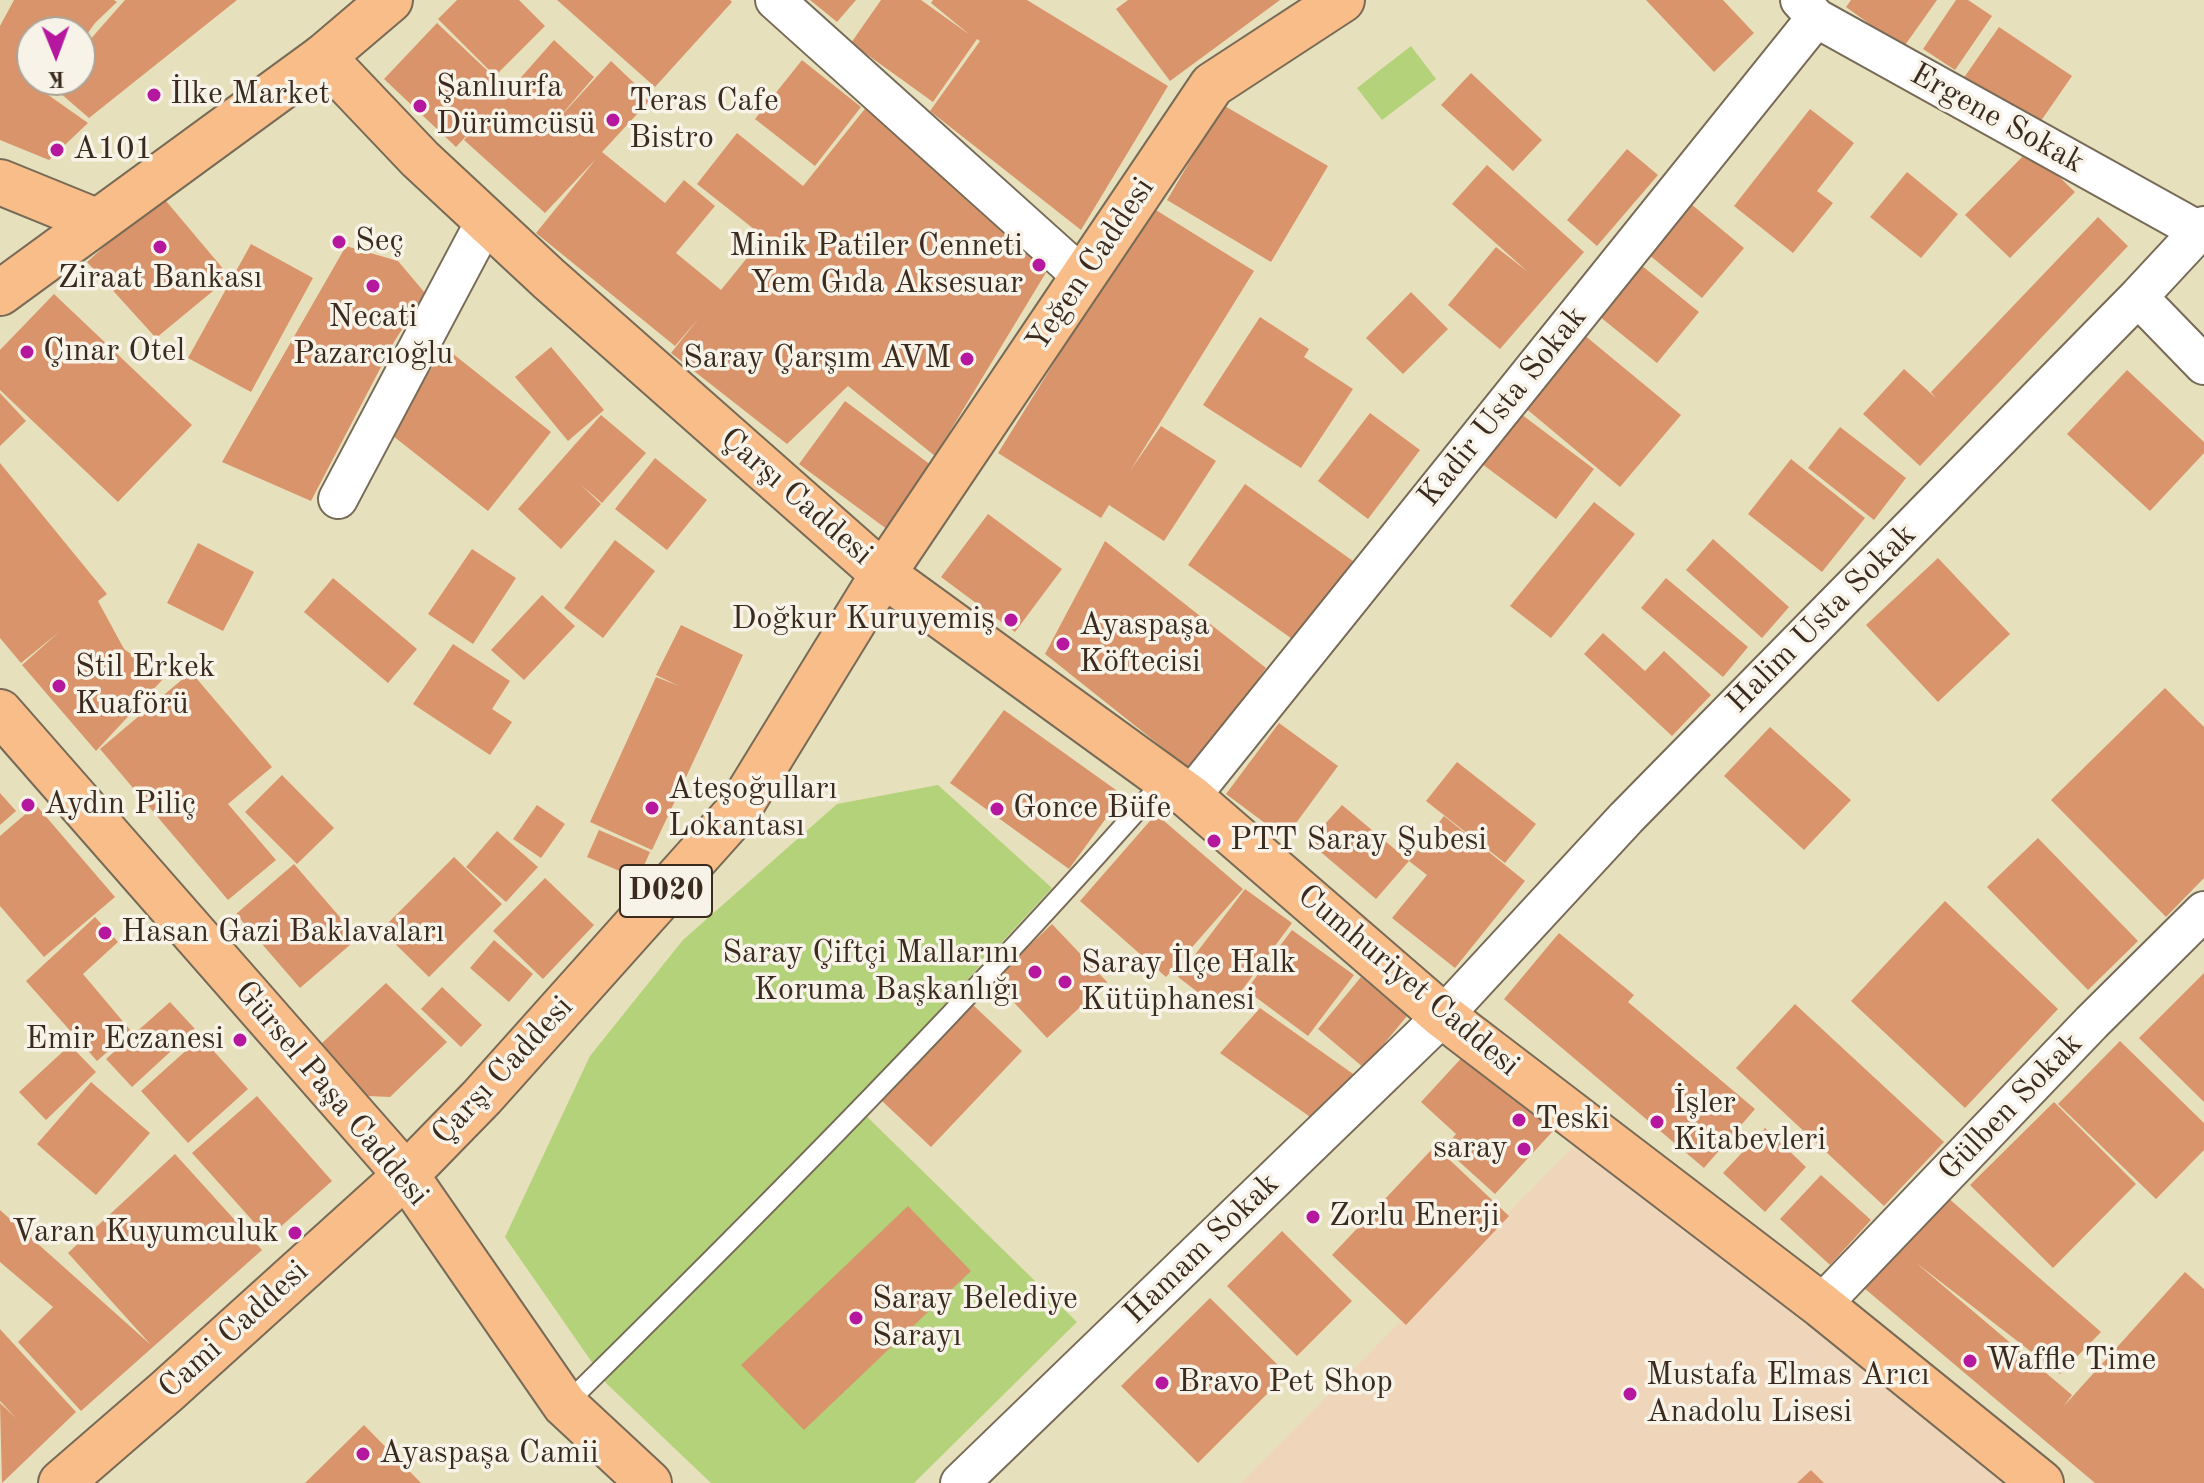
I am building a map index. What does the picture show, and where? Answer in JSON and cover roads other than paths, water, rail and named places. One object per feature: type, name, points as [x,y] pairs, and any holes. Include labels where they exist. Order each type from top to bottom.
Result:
[{"type":"main road","name":"Yeğen Caddesi","points":[[883,574],[1212,85],[1342,0]]},
{"type":"main road","points":[[0,293],[323,57],[378,4]]},
{"type":"main road","name":"Çarşı Caddesi","points":[[323,57],[420,159],[549,279],[883,574],[737,812],[482,1097],[406,1175]]},
{"type":"main road","points":[[0,182],[96,221]]},
{"type":"main road","name":"Cumhuriyet Caddesi","points":[[883,574],[1178,787],[1443,1016],[1821,1305],[2041,1483]]},
{"type":"main road","name":"Gürsel Paşa Caddesi","points":[[0,712],[406,1175],[565,1405],[649,1483]]},
{"type":"main road","name":"Cami Caddesi","points":[[61,1483],[406,1175]]},
{"type":"street","points":[[775,0],[1083,277]]},
{"type":"street","name":"Ergene Sokak","points":[[1808,9],[2201,229]]},
{"type":"street","name":"Kadir Usta Sokak","points":[[1178,787],[1808,9]]},
{"type":"street","points":[[338,499],[486,220]]},
{"type":"street","name":"Halim Usta Sokak","points":[[1443,1016],[1626,818],[2138,297],[2201,229]]},
{"type":"street","points":[[2138,297],[2204,365]]},
{"type":"street","name":"Gülben Sokak","points":[[1821,1305],[2092,1022],[2204,911]]},
{"type":"street","name":"Hamam Sokak","points":[[960,1483],[1443,1016]]},
{"type":"lane","points":[[565,1405],[827,1142],[1045,915],[1178,787]]},
{"type":"place","name":"İlke Market","points":[[154,95]]},
{"type":"place","name":"Şanlıurfa Dürümcüsü","points":[[420,106]]},
{"type":"place","name":"Teras Cafe Bistro","points":[[613,120]]},
{"type":"place","name":"A101","points":[[57,150]]},
{"type":"place","name":"Seç","points":[[339,242]]},
{"type":"place","name":"Ziraat Bankası","points":[[160,247]]},
{"type":"place","name":"Minik Patiler Cenneti Yem Gıda Aksesuar","points":[[1039,265]]},
{"type":"place","name":"Necati Pazarcıoğlu","points":[[373,286]]},
{"type":"place","name":"Çınar Otel","points":[[27,352]]},
{"type":"place","name":"Saray Çarşım AVM","points":[[967,359]]},
{"type":"place","name":"Doğkur Kuruyemiş","points":[[1011,620]]},
{"type":"place","name":"Ayaspaşa Köftecisi","points":[[1063,644]]},
{"type":"place","name":"Stil Erkek Kuaförü","points":[[59,686]]},
{"type":"place","name":"Aydın Piliç","points":[[28,805]]},
{"type":"place","name":"Ateşoğulları Lokantası","points":[[652,808]]},
{"type":"place","name":"Gonce Büfe","points":[[997,809]]},
{"type":"place","name":"PTT Saray Şubesi","points":[[1214,841]]},
{"type":"place","name":"Hasan Gazi Baklavaları","points":[[105,933]]},
{"type":"place","name":"Saray Çiftçi Mallarını Koruma Başkanlığı","points":[[1035,972]]},
{"type":"place","name":"Saray İlçe Halk Kütüphanesi","points":[[1065,982]]},
{"type":"place","name":"Emir Eczanesi","points":[[240,1040]]},
{"type":"place","name":"Teski","points":[[1519,1120]]},
{"type":"place","name":"İşler Kitabevleri","points":[[1657,1122]]},
{"type":"place","name":"saray","points":[[1524,1149]]},
{"type":"place","name":"Zorlu Enerji","points":[[1313,1217]]},
{"type":"place","name":"Varan Kuyumculuk","points":[[295,1233]]},
{"type":"place","name":"Saray Belediye Sarayı","points":[[856,1318]]},
{"type":"place","name":"Waffle Time","points":[[1970,1361]]},
{"type":"place","name":"Bravo Pet Shop","points":[[1162,1383]]},
{"type":"place","name":"Mustafa Elmas Arıcı Anadolu Lisesi","points":[[1630,1394]]},
{"type":"place","name":"Ayaspaşa Camii","points":[[363,1454]]}]
